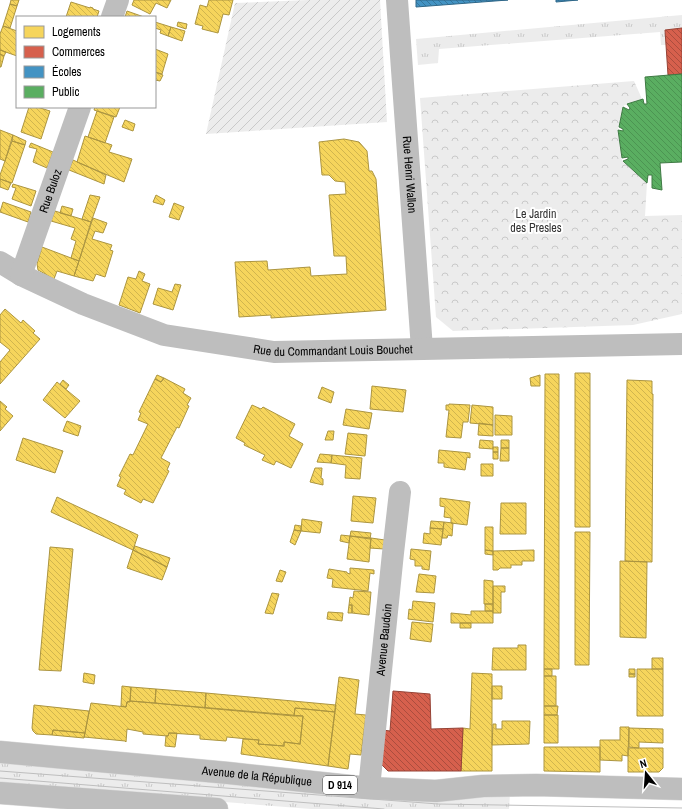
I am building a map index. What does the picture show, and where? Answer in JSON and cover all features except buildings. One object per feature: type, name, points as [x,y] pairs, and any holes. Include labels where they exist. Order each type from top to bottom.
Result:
[{"type":"street","points":[[112,16],[118,0]]},
{"type":"street","name":"Rue Henri Wallon","points":[[397,0],[422,349]]},
{"type":"street","name":"Rue Buloz","points":[[21,275],[80,108]]},
{"type":"street","name":"Rue du Commandant Louis Bouchet","points":[[0,262],[21,275],[83,304],[164,335],[278,353],[682,344]]},
{"type":"street","name":"Avenue Baudoin","points":[[369,788],[392,553],[400,492]]},
{"type":"street","name":"Avenue de la République","points":[[0,752],[228,773],[369,788],[436,791],[483,786],[682,789]]},
{"type":"street","points":[[0,793],[216,809]]},
{"type":"green space","points":[[308,0],[380,0],[387,122],[206,134],[235,3]]},
{"type":"green space","points":[[682,15],[682,28],[665,30],[666,45],[661,45],[660,32],[439,49],[438,63],[418,65],[416,39]]},
{"type":"green space","name":"Le Jardin des Presles","points":[[634,81],[642,99],[623,106],[618,130],[622,160],[647,183],[645,216],[682,215],[682,314],[633,325],[453,331],[436,317],[420,98]]},
{"type":"green space","points":[[0,761],[510,794],[509,809],[311,809],[0,784]]},
{"type":"tram line","points":[[0,771],[438,804],[682,808]]},
{"type":"tram line","points":[[0,778],[384,809]]}]
